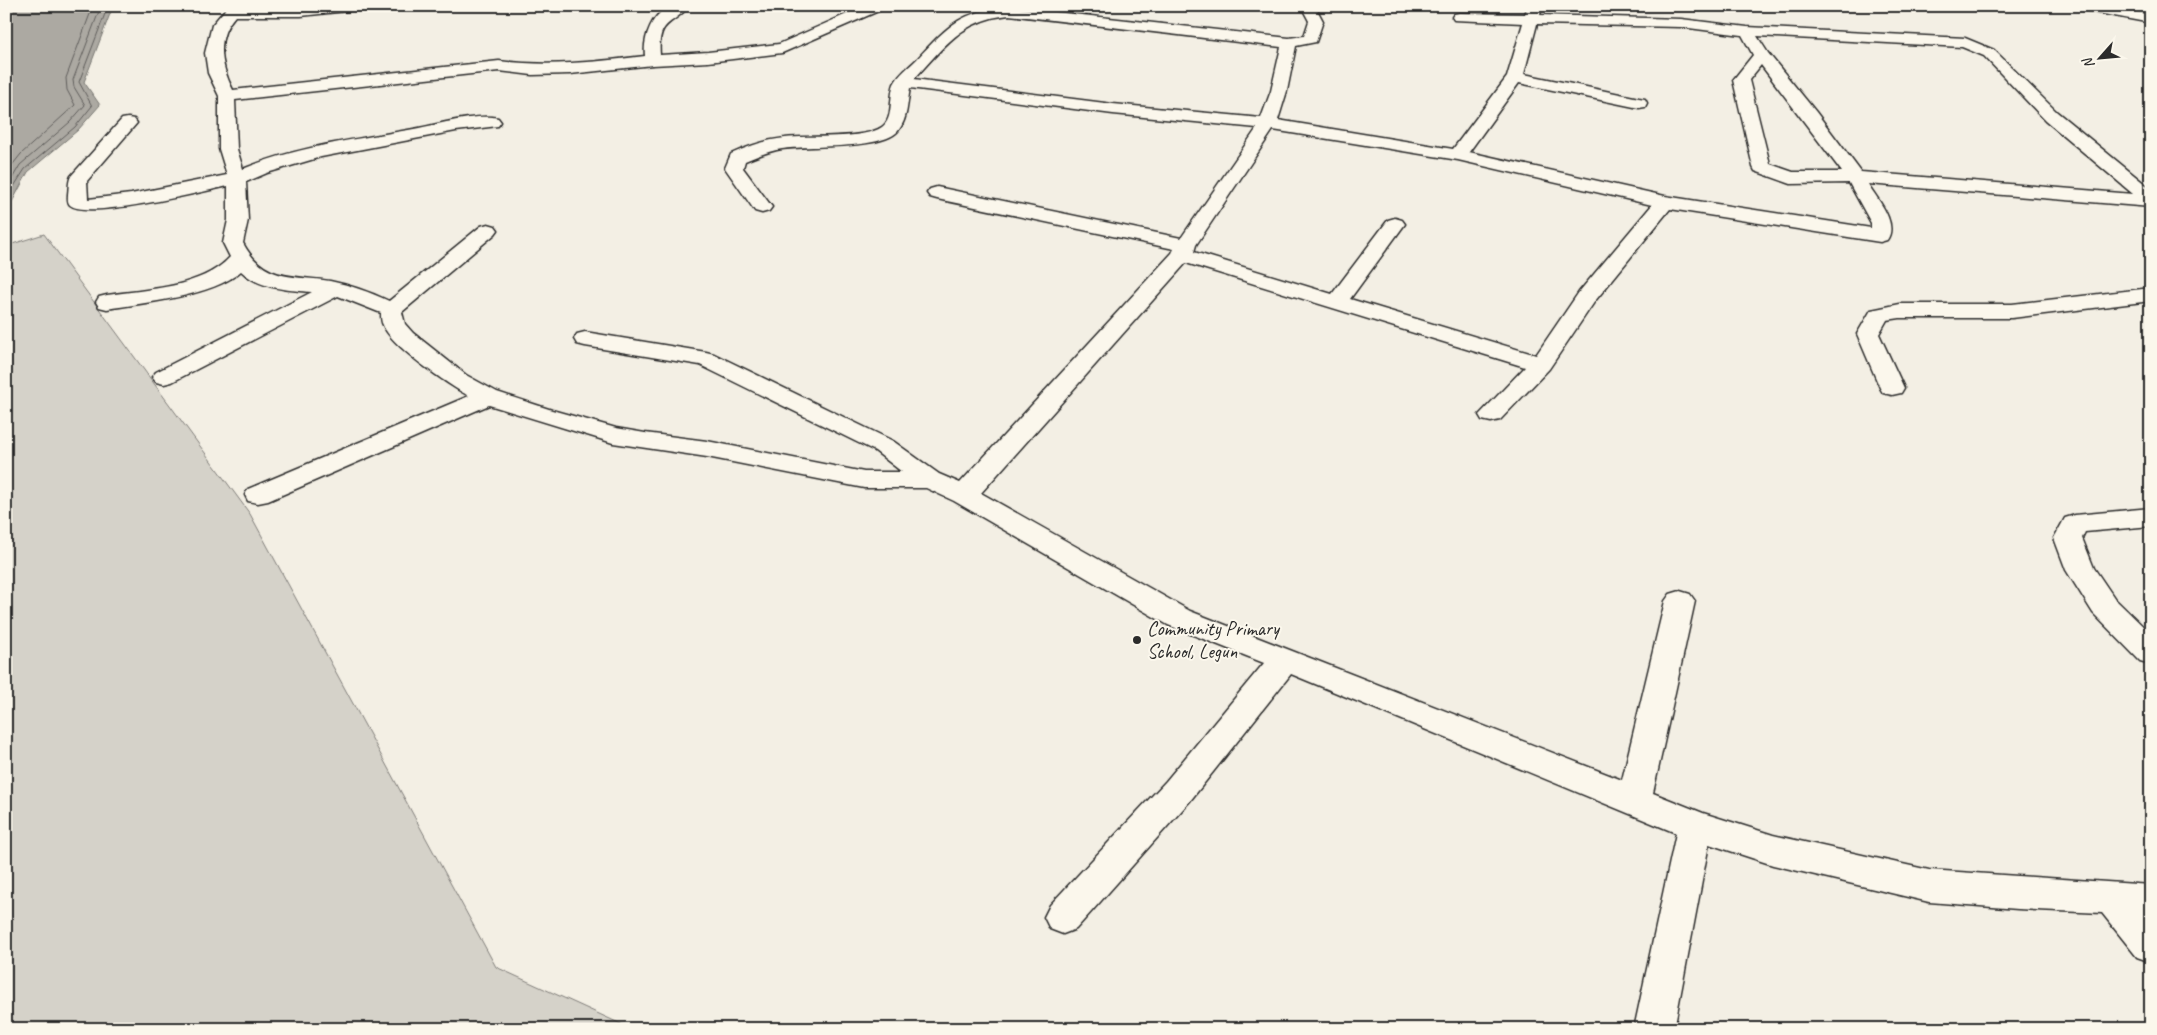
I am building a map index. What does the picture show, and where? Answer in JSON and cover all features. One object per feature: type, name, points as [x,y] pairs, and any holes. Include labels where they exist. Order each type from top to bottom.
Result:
[{"type":"street","points":[[356,6],[301,12],[233,9],[219,25],[213,53],[216,73],[227,96],[228,149],[237,179],[238,220],[233,243],[241,258],[254,272],[272,279],[335,289],[390,310]]},
{"type":"street","points":[[653,60],[651,42],[658,25],[665,17],[682,6]]},
{"type":"street","points":[[227,96],[499,66],[532,70],[570,69],[653,60],[708,57],[782,48],[878,6]]},
{"type":"street","points":[[762,207],[734,168],[738,158],[762,148],[782,143],[867,138],[889,131],[895,122],[904,82],[954,28],[971,19],[992,12],[1009,11],[1289,43],[1311,39],[1316,21],[1308,6]]},
{"type":"street","points":[[2082,6],[2151,20]]},
{"type":"street","points":[[1459,18],[1533,12],[1681,23],[1747,31],[1965,43],[1989,53],[2051,116],[2151,200]]},
{"type":"street","points":[[1458,155],[1515,78],[1533,12]]},
{"type":"street","points":[[904,82],[1112,109],[1268,124],[1458,155],[1664,202],[1880,236],[1881,223],[1854,177],[1810,116],[1761,55],[1747,31]]},
{"type":"street","points":[[964,495],[1184,250],[1268,124],[1280,91],[1289,43]]},
{"type":"street","points":[[1761,55],[1740,80],[1762,167],[1791,178],[1854,177],[2151,200]]},
{"type":"street","points":[[1515,78],[1639,103]]},
{"type":"street","points":[[128,123],[78,180],[78,202],[87,205],[131,200],[237,179],[260,169],[318,152],[429,130],[492,122]]},
{"type":"street","points":[[936,193],[1184,250],[1337,302],[1542,364]]},
{"type":"street","points":[[1491,415],[1542,364],[1587,297],[1664,202]]},
{"type":"street","points":[[1337,302],[1395,224]]},
{"type":"street","points":[[390,310],[488,230]]},
{"type":"street","points":[[107,302],[142,297],[209,280],[226,273],[241,258]]},
{"type":"street","points":[[164,377],[335,289]]},
{"type":"street","points":[[1892,388],[1868,334],[1879,315],[1900,311],[2012,311],[2151,294]]},
{"type":"street","points":[[390,310],[394,325],[405,338],[458,380],[488,397],[560,420],[613,436],[707,448],[864,480],[930,480]]},
{"type":"street","points":[[585,339],[706,359],[884,446],[930,480],[964,495],[1179,618],[1694,825],[1773,850],[1929,886],[2018,894],[2112,897],[2151,901]]},
{"type":"street","points":[[258,495],[488,397]]},
{"type":"street","points":[[2151,517],[2075,524],[2068,538],[2080,570],[2104,606],[2151,653]]},
{"type":"street","points":[[1634,801],[1680,600]]},
{"type":"street","points":[[1063,918],[1178,791],[1285,659]]},
{"type":"street","points":[[1654,1029],[1694,825]]},
{"type":"street","points":[[2112,897],[2151,945]]},
{"type":"shaded area","points":[[44,234],[250,514],[496,967],[632,1029],[6,1029],[6,246]]},
{"type":"water","points":[[6,6],[113,6],[84,82],[100,105],[78,130],[28,172],[12,202],[6,205]]},
{"type":"place","name":"Community Primary School, Legun","points":[[1137,640]]}]
